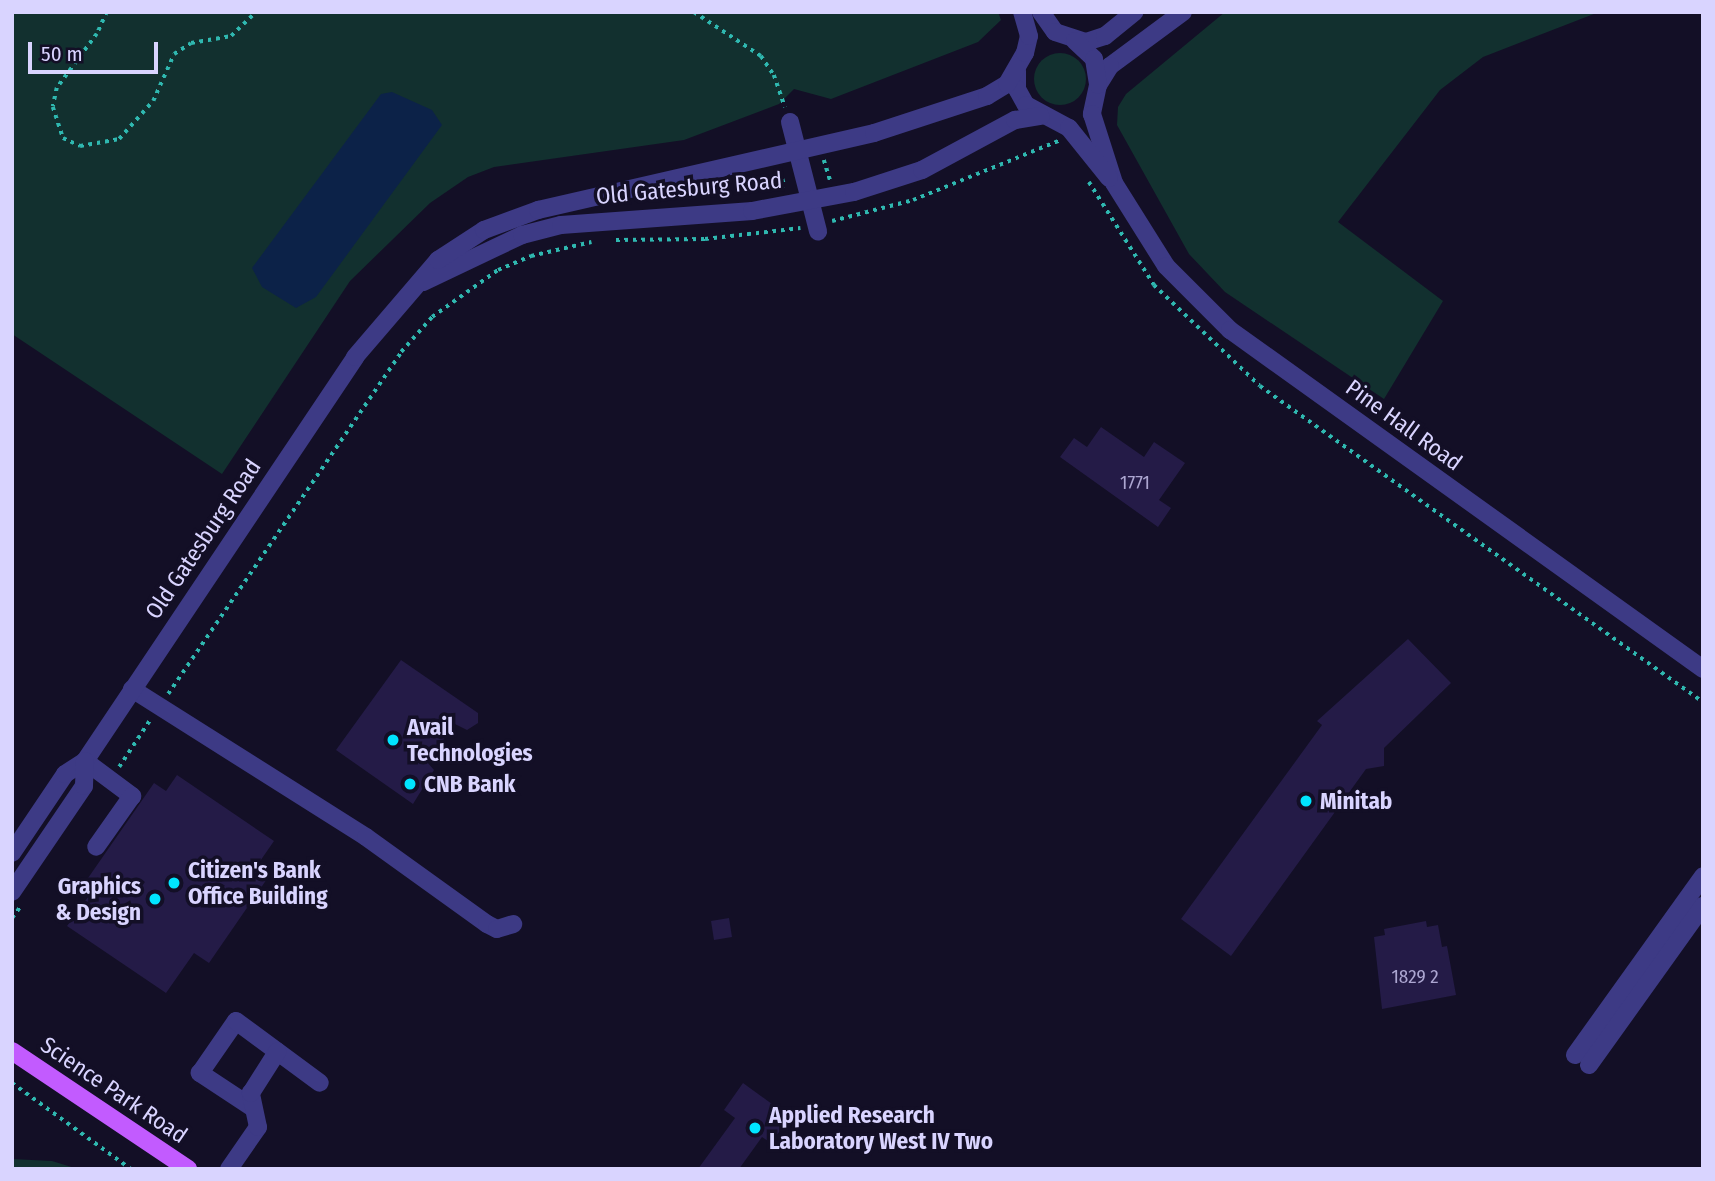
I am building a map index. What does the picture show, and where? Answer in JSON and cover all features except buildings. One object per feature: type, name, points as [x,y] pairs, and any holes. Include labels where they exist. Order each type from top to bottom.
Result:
[{"type":"main road","name":"Science Park Road","points":[[12,1051],[188,1169]]},
{"type":"street","points":[[1017,71],[1029,36],[1022,12]]},
{"type":"street","name":"Pine Hall Road","points":[[1041,12],[1094,59],[1097,89],[1094,125],[1114,183]]},
{"type":"street","points":[[1025,53],[1043,40],[1097,40],[1135,12]]},
{"type":"street","name":"Old Gatesburg Road","points":[[420,284],[511,239],[561,225],[714,215],[810,202],[922,170],[1015,120],[1078,114],[1110,66],[1184,12]]},
{"type":"street","name":"Pine Hall Road","points":[[1017,71],[1021,97],[1046,117],[1076,133],[1114,183],[1166,266],[1230,330],[1703,669]]},
{"type":"street","name":"Old Gatesburg Road","points":[[12,853],[65,774],[85,761],[355,357],[459,243],[519,217],[797,152],[987,96],[1007,84],[1017,71]]},
{"type":"street","points":[[790,122],[818,226]]},
{"type":"street","points":[[132,689],[366,837],[487,925],[497,929],[513,924]]},
{"type":"street","points":[[85,761],[132,796],[96,847]]},
{"type":"street","name":"Old Gatesburg Road","points":[[12,892],[84,786],[85,761]]},
{"type":"street","points":[[1703,876],[1582,1060],[1703,906]]},
{"type":"street","points":[[253,1108],[200,1073],[236,1021],[320,1083]]},
{"type":"street","points":[[229,1169],[258,1127],[253,1108],[253,1086],[277,1052]]},
{"type":"path","points":[[107,12],[97,34],[57,88],[53,107],[63,138],[80,146],[119,139],[153,101],[174,54],[191,43],[231,36],[256,12]]},
{"type":"path","points":[[694,12],[761,56],[774,75],[790,122]]},
{"type":"path","points":[[608,240],[719,238],[818,226],[913,200],[979,176],[1045,144],[1062,142]]},
{"type":"path","points":[[822,155],[832,189]]},
{"type":"path","points":[[778,162],[788,198]]},
{"type":"path","points":[[1084,173],[1121,240],[1154,285],[1260,387],[1703,702]]},
{"type":"path","points":[[164,699],[401,352],[432,317],[498,270],[531,256],[595,241]]},
{"type":"path","points":[[117,770],[154,713]]},
{"type":"path","points":[[12,1083],[131,1169]]},
{"type":"green space","points":[[12,12],[998,12],[1001,20],[978,42],[831,99],[794,89],[779,104],[684,140],[494,167],[468,177],[430,203],[350,281],[222,474],[12,334]]},
{"type":"green space","points":[[1225,12],[1599,12],[1483,57],[1440,90],[1338,222],[1443,301],[1384,399],[1225,292],[1189,254],[1117,125],[1118,107],[1126,94]]},
{"type":"green space","points":[[1060,53],[1070,55],[1078,61],[1084,69],[1084,89],[1078,97],[1070,103],[1060,105],[1050,103],[1042,97],[1036,89],[1034,79],[1036,69],[1042,61],[1050,55]]},
{"type":"green space","points":[[12,1159],[52,1161],[78,1169],[12,1169]]},
{"type":"water","points":[[392,92],[432,110],[442,125],[316,297],[296,308],[262,287],[252,268],[381,94]]},
{"type":"place","name":"Avail Technologies","points":[[393,740]]},
{"type":"place","name":"CNB Bank","points":[[410,784]]},
{"type":"place","name":"Minitab","points":[[1306,801]]},
{"type":"place","name":"Citizen's Bank Office Building","points":[[174,883]]},
{"type":"place","name":"Graphics & Design","points":[[155,899]]},
{"type":"place","name":"Applied Research Laboratory West IV Two","points":[[755,1128]]}]
